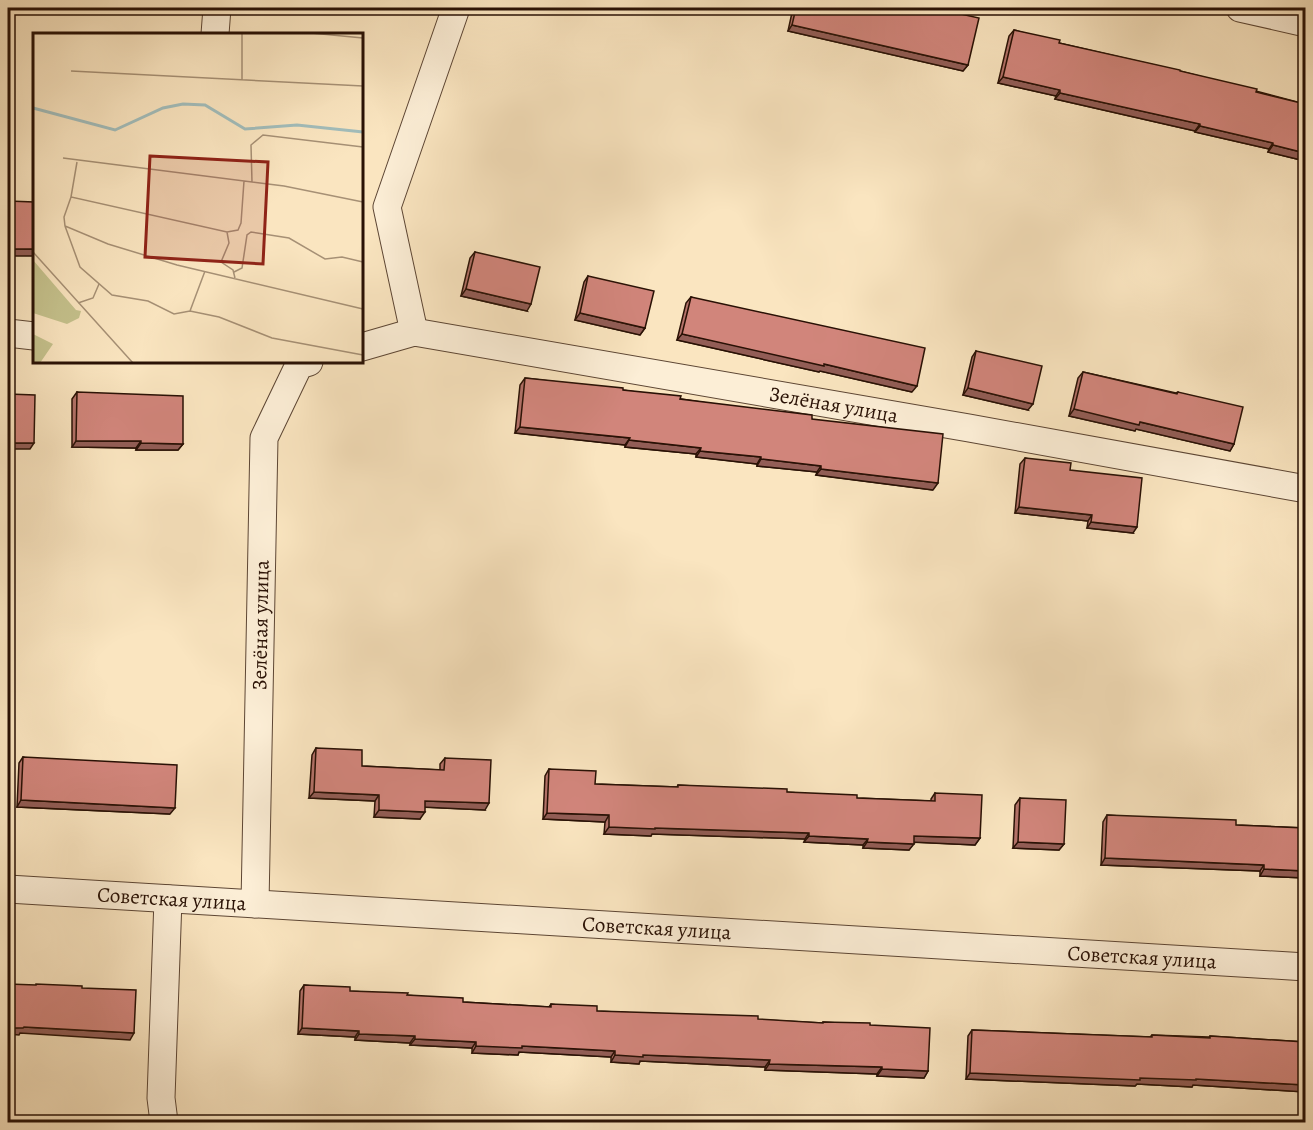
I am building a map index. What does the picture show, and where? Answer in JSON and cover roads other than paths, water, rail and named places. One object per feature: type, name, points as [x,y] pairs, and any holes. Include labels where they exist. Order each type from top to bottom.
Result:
[{"type":"street","points":[[215,33],[217,8]]},
{"type":"street","points":[[414,332],[387,207],[456,8]]},
{"type":"street","points":[[1240,8],[1305,23]]},
{"type":"street","name":"Зелёная улица","points":[[363,347],[414,332],[1305,489]]},
{"type":"street","points":[[8,333],[33,336]]},
{"type":"street","name":"Зелёная улица","points":[[255,904],[264,438],[299,364],[304,363]]},
{"type":"street","name":"Советская улица","points":[[8,889],[1305,967]]},
{"type":"street","points":[[164,1122],[160,1098],[168,899]]}]
